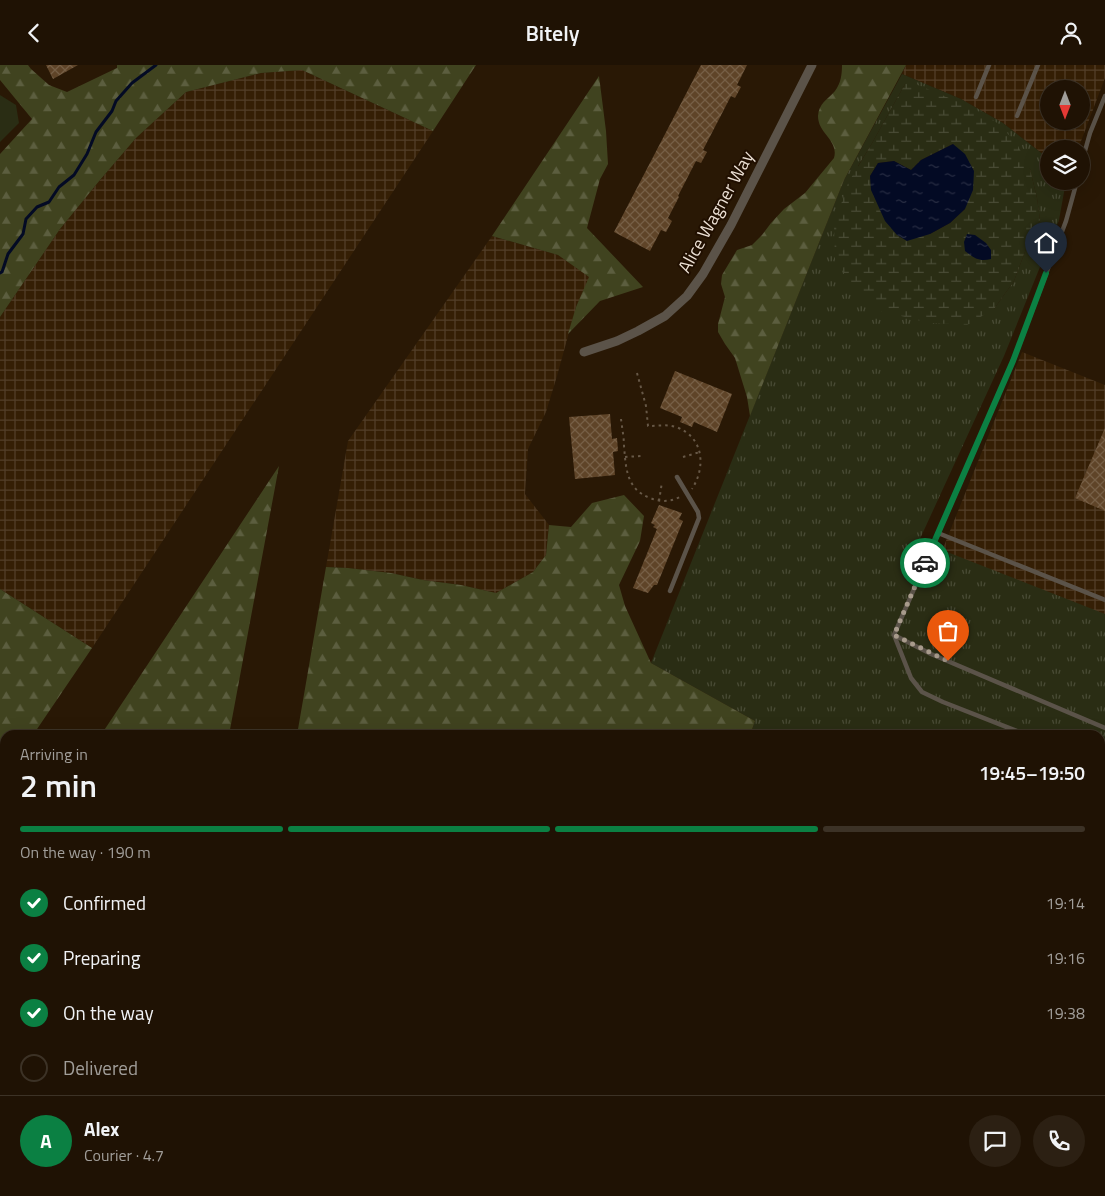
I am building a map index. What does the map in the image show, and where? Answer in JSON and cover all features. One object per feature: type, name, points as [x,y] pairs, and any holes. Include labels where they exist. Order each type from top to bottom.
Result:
[{"type":"street","name":"Alice Wagner Way","points":[[584,352],[638,331],[665,316],[687,296],[703,274],[731,225],[812,65]]},
{"type":"lane","points":[[976,97],[989,65]]},
{"type":"lane","points":[[1017,117],[1038,65]]},
{"type":"lane","points":[[1088,140],[1105,96]]},
{"type":"lane","points":[[1014,730],[922,692],[911,678],[894,635],[1013,361],[1066,221],[1075,190]]},
{"type":"lane","points":[[670,591],[699,518],[698,512],[677,477]]},
{"type":"lane","points":[[938,533],[1105,600]]},
{"type":"lane","points":[[894,635],[931,654],[1105,728]]},
{"type":"path","points":[[621,419],[626,470],[634,487],[647,497],[660,501],[677,499],[692,489],[697,483],[700,473],[702,461],[699,449],[689,434],[676,427],[668,425],[648,426],[646,406],[637,373]]},
{"type":"path","points":[[683,457],[700,452]]},
{"type":"path","points":[[625,457],[642,456]]},
{"type":"path","points":[[660,501],[662,481]]},
{"type":"shaded area","points":[[906,65],[1105,65],[1105,78],[1090,117],[1090,80],[1040,80],[1040,130],[1085,130],[1081,140],[1040,140],[1040,152],[1003,123],[961,99],[902,74]]},
{"type":"shaded area","points":[[302,70],[433,131],[92,648],[0,589],[0,317],[60,229],[100,180],[136,138],[186,92],[261,73]]},
{"type":"shaded area","points":[[492,236],[558,255],[590,277],[576,307],[546,412],[528,449],[525,494],[549,525],[546,555],[533,572],[496,593],[391,573],[326,567],[348,441]]},
{"type":"shaded area","points":[[1022,352],[1105,385],[1105,715],[919,608]]},
{"type":"green space","points":[[0,65],[28,65],[49,85],[67,92],[117,68],[117,65],[476,65],[433,131],[302,70],[261,73],[186,92],[136,138],[100,180],[60,229],[0,317],[0,154],[32,119],[0,80]]},
{"type":"green space","points":[[842,65],[906,65],[844,180],[750,416],[747,397],[735,358],[718,332],[718,324],[725,297],[721,284],[722,275],[737,250],[752,245],[784,209],[805,193],[834,158],[834,146],[821,128],[818,116],[822,105],[839,85]]},
{"type":"green space","points":[[902,74],[961,99],[1003,123],[1040,152],[1040,190],[1064,190],[1059,220],[1004,356],[919,541],[1105,614],[1105,730],[752,730],[755,721],[651,663],[844,180]],"holes":[[[905,84],[1030,169],[1040,220],[1026,249],[1014,281],[994,309],[858,166]]]},
{"type":"green space","points":[[599,76],[608,164],[600,179],[587,228],[643,287],[600,301],[568,334],[576,307],[589,277],[558,255],[492,236]]},
{"type":"green space","points":[[913,83],[968,106],[999,124],[1017,144],[1030,169],[1040,220],[1026,249],[1014,281],[994,309],[967,325],[929,323],[881,311],[852,286],[835,259],[834,226],[848,183],[905,84]],"holes":[[[953,144],[965,209],[950,223],[930,234],[885,221],[871,190],[870,176],[878,163],[894,161],[911,170],[921,160]]]},
{"type":"green space","points":[[0,95],[16,105],[19,123],[0,142]]},
{"type":"green space","points":[[279,466],[230,730],[104,730]]},
{"type":"green space","points":[[624,495],[644,516],[640,541],[619,585],[625,606],[651,663],[755,721],[752,730],[298,730],[326,567],[391,573],[496,593],[533,572],[546,555],[549,525],[571,527],[592,503]]},
{"type":"green space","points":[[0,589],[92,648],[36,730],[0,730]]},
{"type":"water","points":[[953,144],[965,154],[974,171],[973,190],[965,209],[950,223],[930,234],[907,241],[897,235],[885,221],[871,190],[870,176],[878,163],[894,161],[911,170],[921,160]]},
{"type":"water","points":[[967,234],[975,235],[986,243],[991,250],[991,259],[977,259],[965,251],[964,242]]},
{"type":"building","points":[[46,65],[78,65],[53,79]]},
{"type":"building","points":[[701,65],[747,65],[737,85],[741,87],[735,98],[731,96],[703,150],[707,152],[701,163],[696,161],[678,196],[668,218],[672,221],[666,232],[661,230],[650,251],[614,232]]},
{"type":"building","points":[[675,371],[732,394],[717,432],[694,422],[692,427],[680,422],[682,417],[660,408]]},
{"type":"building","points":[[610,414],[612,439],[617,438],[618,451],[613,452],[615,475],[575,479],[569,417]]},
{"type":"building","points":[[1105,428],[1105,511],[1075,498]]},
{"type":"building","points":[[659,505],[682,513],[679,519],[683,521],[657,585],[654,585],[648,593],[633,588],[657,529],[651,523]]},
{"type":"waterway","points":[[0,273],[8,254],[23,234],[26,219],[37,207],[49,202],[59,187],[74,175],[87,154],[96,132],[112,111],[116,101],[132,83],[156,65]]},
{"type":"way so far","points":[[925,563],[894,635],[948,661]]},
{"type":"route","points":[[925,563],[1013,361],[1046,273]]}]
